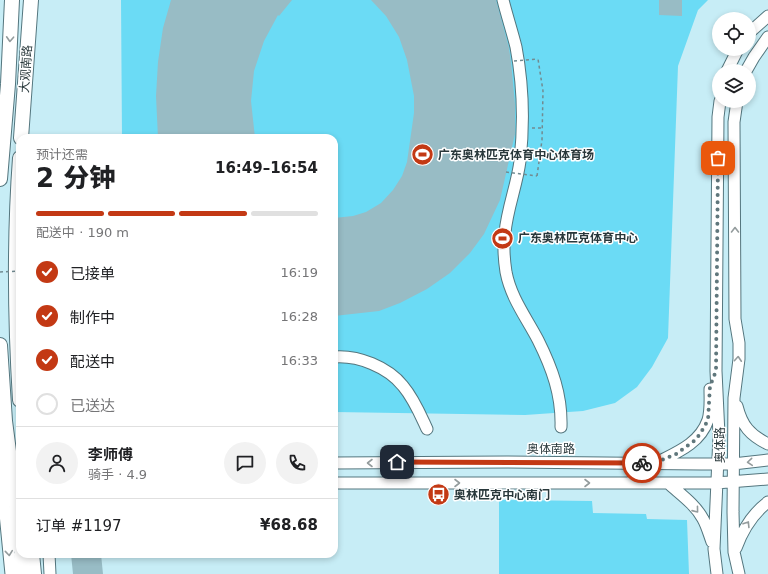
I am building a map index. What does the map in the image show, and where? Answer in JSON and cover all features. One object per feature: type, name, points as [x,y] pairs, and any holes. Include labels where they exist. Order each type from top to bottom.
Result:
[{"type":"main road","name":"大观南路","points":[[0,179],[8,78],[12,0]]},
{"type":"main road","name":"大观南路","points":[[22,134],[31,0]]},
{"type":"main road","points":[[0,344],[5,421],[16,505]]},
{"type":"main road","points":[[21,558],[22,574]]},
{"type":"main road","points":[[32,558],[34,574]]},
{"type":"street","points":[[503,0],[516,47],[521,81],[522,128],[520,163],[505,232],[504,252],[506,272],[514,299],[538,340],[557,385],[561,412],[561,427]]},
{"type":"street","points":[[756,27],[768,16]]},
{"type":"street","points":[[750,64],[768,37]]},
{"type":"street","name":"奥体路","points":[[717,574],[714,548],[719,435],[716,371],[719,108]]},
{"type":"street","name":"奥体路","points":[[736,108],[734,122],[735,319],[739,343],[739,359],[734,398],[732,512],[734,552],[739,574]]},
{"type":"street","points":[[717,289],[725,295],[730,294],[735,290]]},
{"type":"street","points":[[338,356],[358,359],[374,365],[403,385],[415,403],[427,429]]},
{"type":"street","points":[[0,407],[1,366]]},
{"type":"street","points":[[655,463],[687,447],[700,434],[708,420],[710,386],[716,371]]},
{"type":"street","points":[[734,398],[741,420],[755,436],[768,444]]},
{"type":"street","points":[[0,416],[2,484],[12,574]]},
{"type":"street","name":"奥体南路","points":[[338,463],[733,464],[768,460]]},
{"type":"street","points":[[630,483],[638,474],[637,467],[633,463]]},
{"type":"street","points":[[338,482],[733,483],[768,479]]},
{"type":"street","points":[[668,483],[698,511],[703,519],[714,548]]},
{"type":"street","points":[[734,552],[750,520],[768,502]]},
{"type":"street","points":[[49,558],[50,574]]},
{"type":"path","points":[[506,172],[537,176],[542,140],[543,91],[538,59],[514,61]]},
{"type":"path","points":[[0,272],[16,271]]},
{"type":"shaded area","name":"广东奥林匹克体育中心","points":[[121,0],[708,0],[698,10],[678,66],[668,338],[652,367],[637,387],[615,403],[583,411],[525,415],[338,412],[338,134],[122,134]]},
{"type":"shaded area","points":[[499,500],[592,501],[593,513],[646,514],[647,519],[687,520],[689,574],[499,574]]},
{"type":"building","points":[[171,0],[292,0],[279,16],[278,15],[264,41],[254,71],[251,101],[255,134],[158,134],[156,96],[158,62],[163,28]]},
{"type":"building","points":[[371,0],[496,0],[509,48],[511,62],[515,104],[515,134],[500,200],[484,234],[470,253],[450,273],[427,289],[400,303],[379,311],[338,316],[338,218],[353,216],[366,212],[381,203],[393,190],[402,176],[407,162],[414,113],[414,96],[407,60],[399,37],[386,16]]},
{"type":"building","points":[[659,0],[682,0],[682,16],[659,15]]},
{"type":"building","points":[[71,558],[101,558],[103,574],[73,574]]},
{"type":"way so far","points":[[642,463],[655,463],[676,454],[687,447],[700,434],[708,420],[710,386],[716,371],[718,158]]},
{"type":"place","name":"广东奥林匹克体育中心体育场","points":[[422,155]]},
{"type":"place","name":"广东奥林匹克体育中心","points":[[503,238]]},
{"type":"place","name":"奥林匹克中心南门","points":[[439,495]]},
{"type":"route","points":[[397,462],[642,463]]}]
